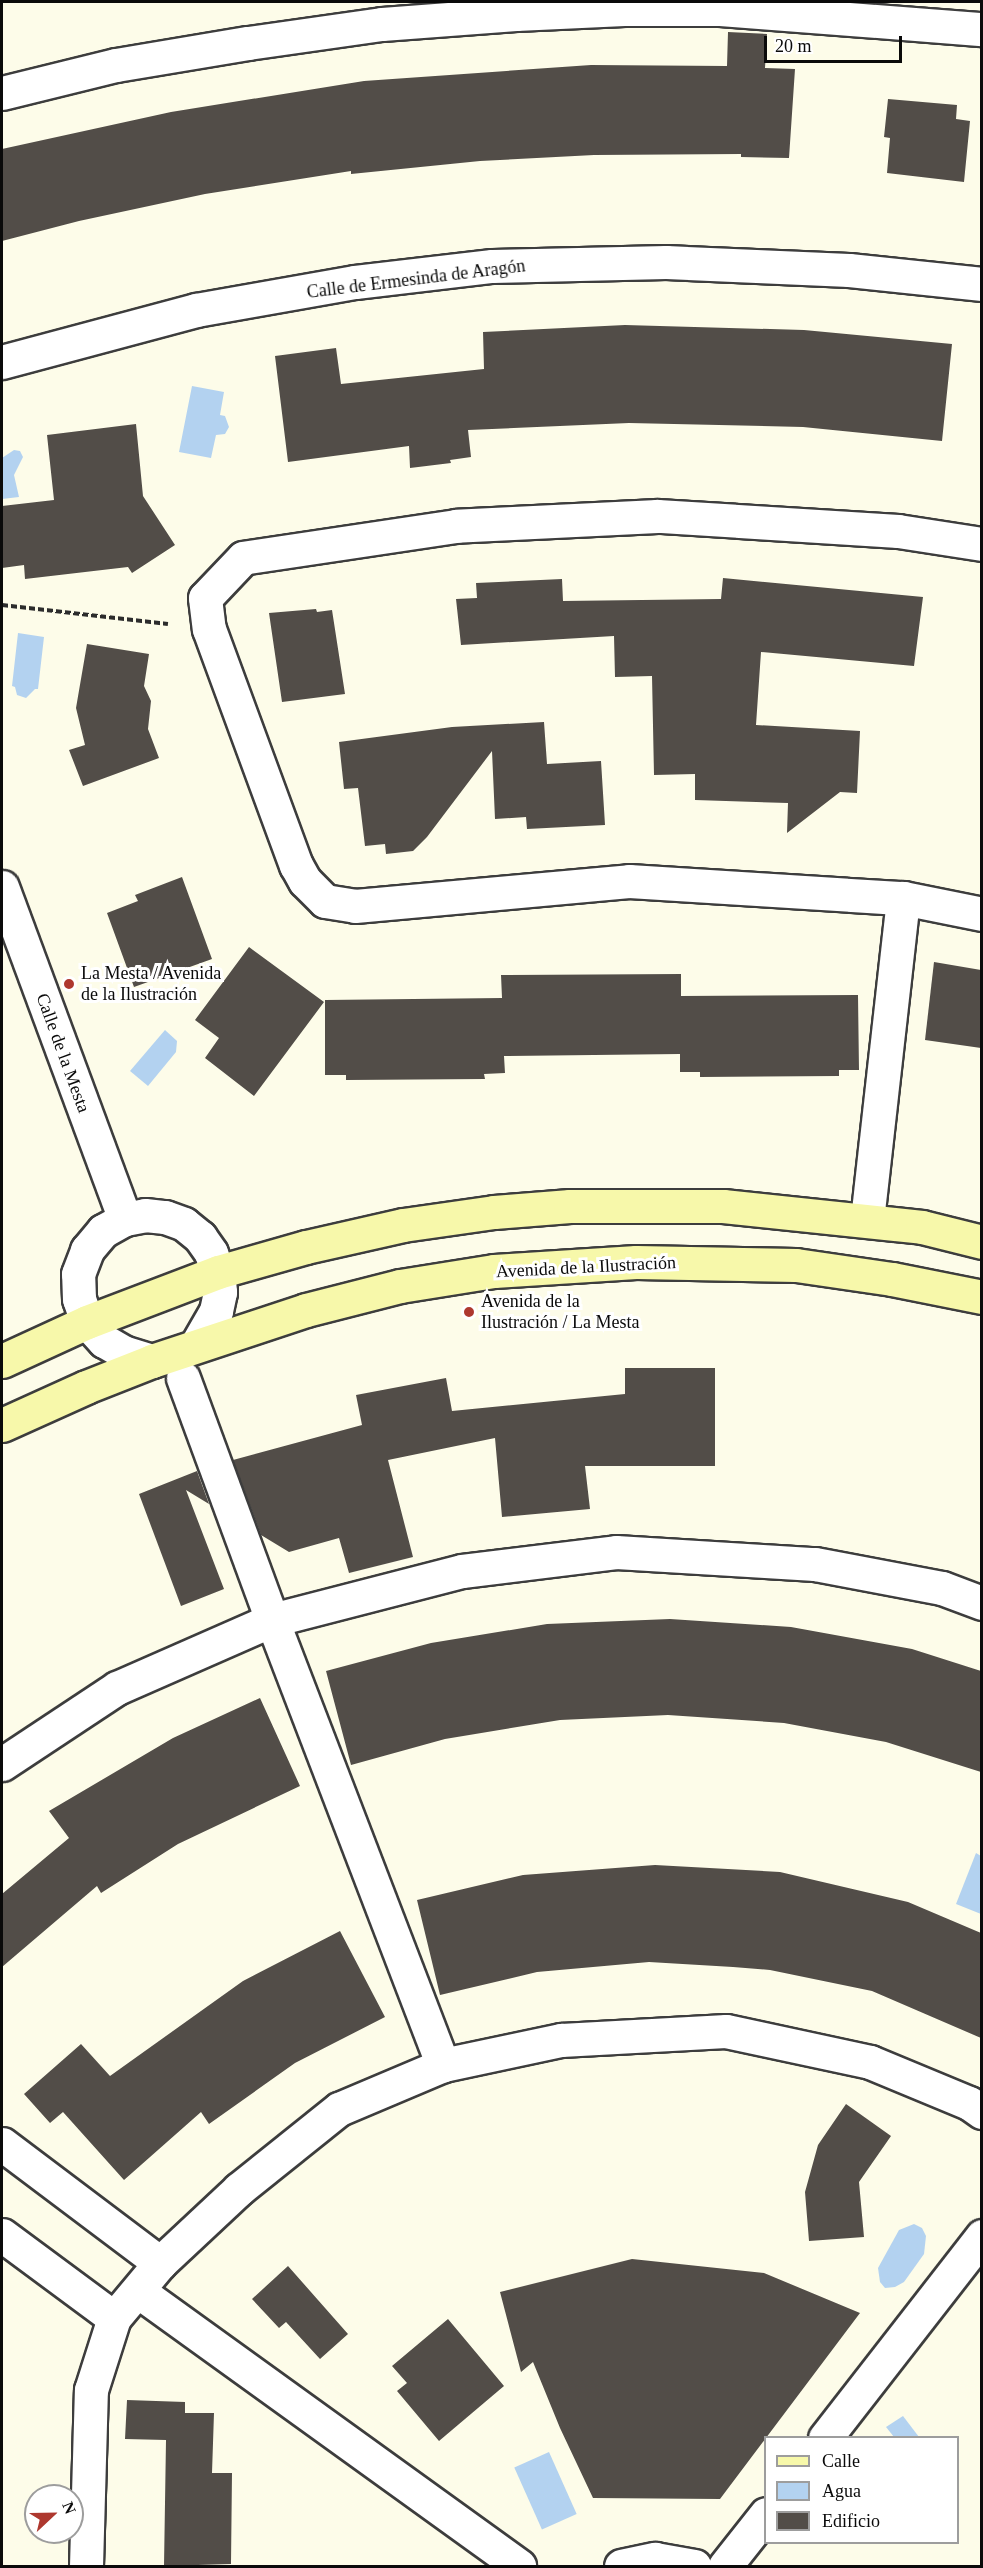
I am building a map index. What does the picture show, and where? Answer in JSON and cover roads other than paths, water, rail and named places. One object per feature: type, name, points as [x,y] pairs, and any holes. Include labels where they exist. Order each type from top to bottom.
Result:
[{"type":"street","points":[[2,93],[116,65],[248,43],[382,24],[516,14],[624,9],[720,9],[981,29]]},
{"type":"street","name":"Calle de Ermesinda de Aragón","points":[[2,362],[196,310],[355,282],[492,266],[666,262],[849,270],[981,284]]},
{"type":"street","points":[[981,544],[898,531],[657,516],[456,526],[243,558],[205,597],[209,629],[296,865],[305,881],[325,901],[355,906],[629,881],[903,898],[981,914]]},
{"type":"street","name":"Calle de la Mesta","points":[[2,887],[125,1219]]},
{"type":"street","points":[[867,1220],[903,898]]},
{"type":"street","points":[[2,1361],[87,1322],[218,1272],[306,1247],[403,1225],[494,1212],[570,1206],[723,1206],[922,1227],[981,1242]]},
{"type":"street","points":[[152,1361],[125,1353],[104,1341],[87,1322],[79,1299],[78,1274],[87,1250],[103,1231],[125,1219],[145,1215],[165,1217],[184,1224],[200,1237],[211,1253],[218,1272],[220,1292],[216,1311],[196,1345]]},
{"type":"street","name":"Avenida de la Ilustración","points":[[2,1425],[86,1387],[152,1361],[306,1310],[400,1286],[494,1270],[636,1262],[796,1265],[892,1279],[981,1297]]},
{"type":"street","points":[[183,1378],[272,1620],[442,2065]]},
{"type":"street","points":[[2,1764],[117,1688],[272,1620],[462,1571],[616,1552],[815,1564],[942,1588],[981,1603]]},
{"type":"street","points":[[86,2566],[91,2390],[114,2319],[160,2263],[239,2188],[339,2109],[442,2065],[561,2040],[726,2031],[870,2062],[969,2103],[981,2112]]},
{"type":"street","points":[[2,2144],[160,2263]]},
{"type":"street","points":[[2,2235],[114,2319]]},
{"type":"street","points":[[827,2436],[981,2236]]},
{"type":"street","points":[[138,2291],[519,2566]]},
{"type":"street","points":[[725,2566],[764,2515]]},
{"type":"street","points":[[621,2566],[655,2559],[694,2566]]},
{"type":"water","points":[[192,386],[224,392],[220,415],[225,416],[229,427],[225,434],[216,435],[211,458],[179,452]]},
{"type":"water","points":[[14,450],[20,451],[23,457],[14,475],[19,497],[2,499],[2,458]]},
{"type":"water","points":[[18,633],[44,637],[38,689],[26,698],[17,695],[15,687],[12,686]]},
{"type":"water","points":[[165,1030],[177,1041],[176,1052],[148,1086],[130,1071]]},
{"type":"water","points":[[976,1853],[981,1856],[981,1914],[956,1904]]},
{"type":"water","points":[[914,2224],[922,2228],[926,2236],[924,2254],[904,2282],[895,2287],[885,2288],[880,2282],[878,2268],[899,2230]]},
{"type":"water","points":[[903,2416],[918,2436],[893,2436],[886,2427]]},
{"type":"water","points":[[549,2452],[577,2514],[542,2530],[514,2467]]},
{"type":"place","name":"La Mesta / Avenida de la Ilustración","points":[[69,984]]},
{"type":"place","name":"Avenida de la Ilustración / La Mesta","points":[[469,1312]]}]
